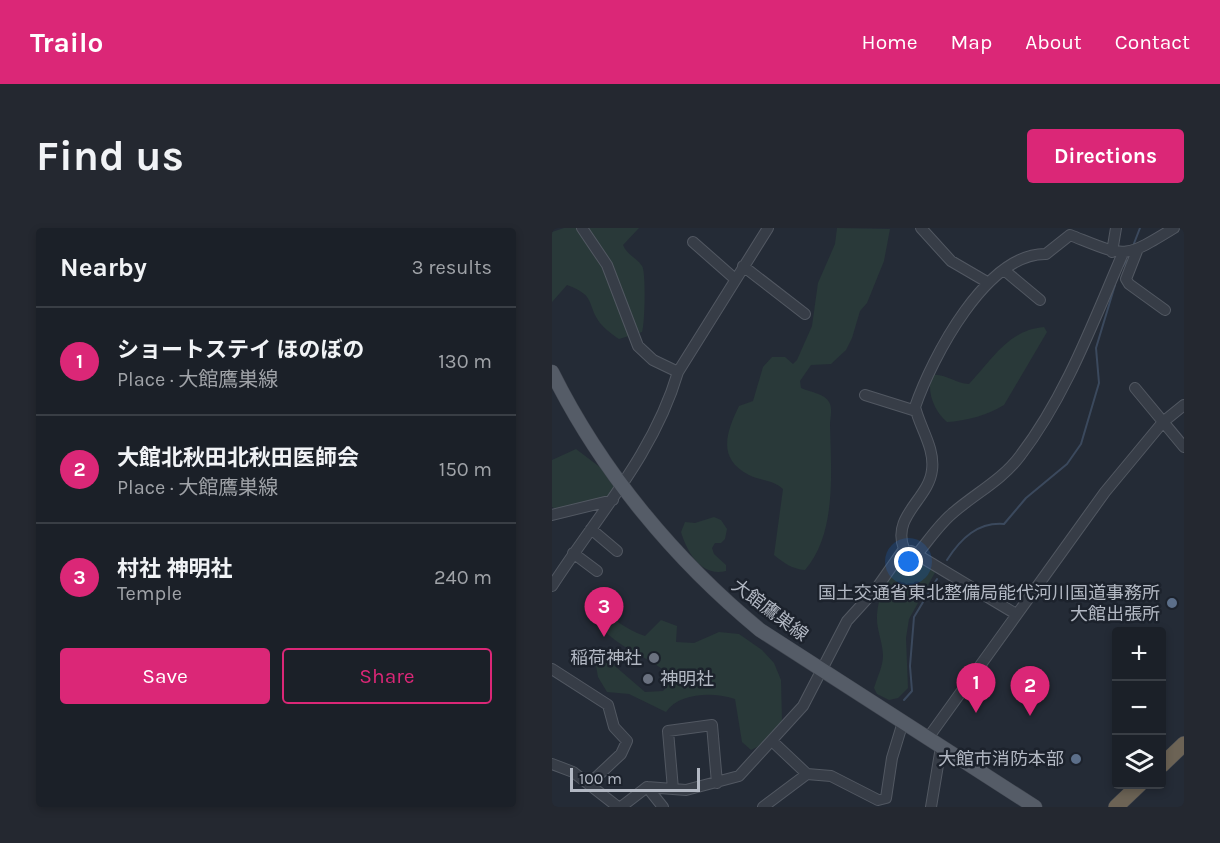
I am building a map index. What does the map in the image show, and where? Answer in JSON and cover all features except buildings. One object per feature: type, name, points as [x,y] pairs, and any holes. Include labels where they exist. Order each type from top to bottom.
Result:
[{"type":"highway","points":[[1166,760],[1184,744]]},
{"type":"highway","points":[[1116,807],[1135,789]]},
{"type":"main road","name":"大館鷹巣線","points":[[552,372],[590,440],[623,487],[667,540],[723,600],[760,630],[1035,807]]},
{"type":"street","points":[[582,228],[607,265],[638,346],[653,360],[678,372]]},
{"type":"street","points":[[552,586],[573,553],[623,487],[647,447],[673,390],[678,372],[768,228]]},
{"type":"street","points":[[921,228],[951,261],[987,282]]},
{"type":"street","points":[[918,553],[953,512],[989,488],[1019,458],[1042,424],[1067,377],[1118,253],[1116,228]]},
{"type":"street","points":[[552,764],[560,765],[620,807],[646,788],[686,790],[739,776],[803,705],[847,621],[876,589],[904,549],[902,530],[907,512],[931,480],[933,467],[931,450],[916,411],[928,370],[987,282],[1029,254],[1046,254],[1070,231],[1118,253],[1137,251],[1174,228]]},
{"type":"street","points":[[693,242],[735,279]]},
{"type":"street","points":[[1137,251],[1126,279],[1129,284],[1165,310]]},
{"type":"street","points":[[743,266],[805,314]]},
{"type":"street","points":[[1004,270],[1040,300]]},
{"type":"street","points":[[1135,388],[1184,447]]},
{"type":"street","points":[[865,395],[916,411]]},
{"type":"street","points":[[928,738],[1105,492],[1163,422],[1184,405]]},
{"type":"street","points":[[552,515],[613,500]]},
{"type":"street","points":[[591,529],[617,551]]},
{"type":"street","points":[[904,549],[918,553],[1016,614]]},
{"type":"street","points":[[573,553],[597,571]]},
{"type":"street","points":[[552,669],[608,705],[614,727],[627,741],[621,754],[589,784]]},
{"type":"street","points":[[772,741],[807,774],[831,776],[878,800],[886,798],[892,758],[903,722]]},
{"type":"street","points":[[674,789],[668,730],[711,725],[717,783]]},
{"type":"street","points":[[931,807],[941,747]]},
{"type":"street","points":[[763,807],[807,774]]},
{"type":"street","points":[[646,788],[663,807]]},
{"type":"shaded area","points":[[564,228],[639,228],[623,245],[640,263],[643,270],[645,298],[642,332],[619,339],[600,323],[587,297],[567,285],[552,302],[552,232]]},
{"type":"shaded area","points":[[837,228],[890,229],[884,261],[867,303],[860,311],[846,350],[831,364],[811,365],[800,381],[801,388],[827,399],[831,410],[831,481],[827,520],[823,538],[805,570],[788,565],[774,555],[783,489],[749,475],[739,468],[732,461],[727,444],[728,434],[739,406],[753,401],[763,367],[772,357],[785,357],[793,364],[797,360],[812,326],[818,283],[835,244]]},
{"type":"shaded area","points":[[1044,327],[1047,332],[1004,405],[984,415],[969,419],[947,422],[942,417],[932,400],[930,381],[932,375],[969,384],[993,356],[1011,340],[1031,329]]},
{"type":"shaded area","points":[[576,449],[609,474],[616,484],[606,497],[558,510],[552,507],[552,460]]},
{"type":"shaded area","points":[[714,517],[721,520],[727,529],[725,539],[721,543],[715,543],[712,548],[714,554],[726,565],[726,571],[717,572],[702,567],[691,555],[681,532],[685,522],[695,523]]},
{"type":"shaded area","points":[[908,557],[917,557],[937,569],[909,619],[906,638],[908,688],[898,698],[889,700],[877,694],[874,688],[883,656],[877,624],[879,601],[890,577]]},
{"type":"shaded area","points":[[595,609],[645,636],[661,620],[677,626],[676,642],[694,643],[719,632],[739,634],[762,650],[774,663],[781,680],[782,721],[761,745],[751,750],[742,742],[735,699],[718,695],[698,695],[679,701],[666,712],[629,694],[607,692],[598,677],[595,660],[601,654],[645,692],[663,691],[670,683],[670,675],[609,635],[591,614]]},
{"type":"waterway","points":[[1133,246],[1140,228]]},
{"type":"waterway","points":[[1123,266],[1126,261]]},
{"type":"waterway","points":[[947,560],[964,538],[971,533],[986,526],[1004,524],[1026,498],[1067,464],[1081,444],[1099,383],[1096,348],[1115,285]]},
{"type":"waterway","points":[[904,700],[912,691],[910,666],[914,617],[937,579]]},
{"type":"place","name":"国土交通省東北整備局能代河川国道事務所 大館出張所","points":[[1172,603]]},
{"type":"place","name":"村社 神明社","points":[[604,637]]},
{"type":"place","name":"稲荷神社","points":[[654,658]]},
{"type":"place","name":"神明社","points":[[648,679]]},
{"type":"place","name":"ショートステイ ほのぼの","points":[[976,713]]},
{"type":"place","name":"大館北秋田北秋田医師会","points":[[1030,716]]},
{"type":"place","name":"大館市消防本部","points":[[1076,759]]}]
